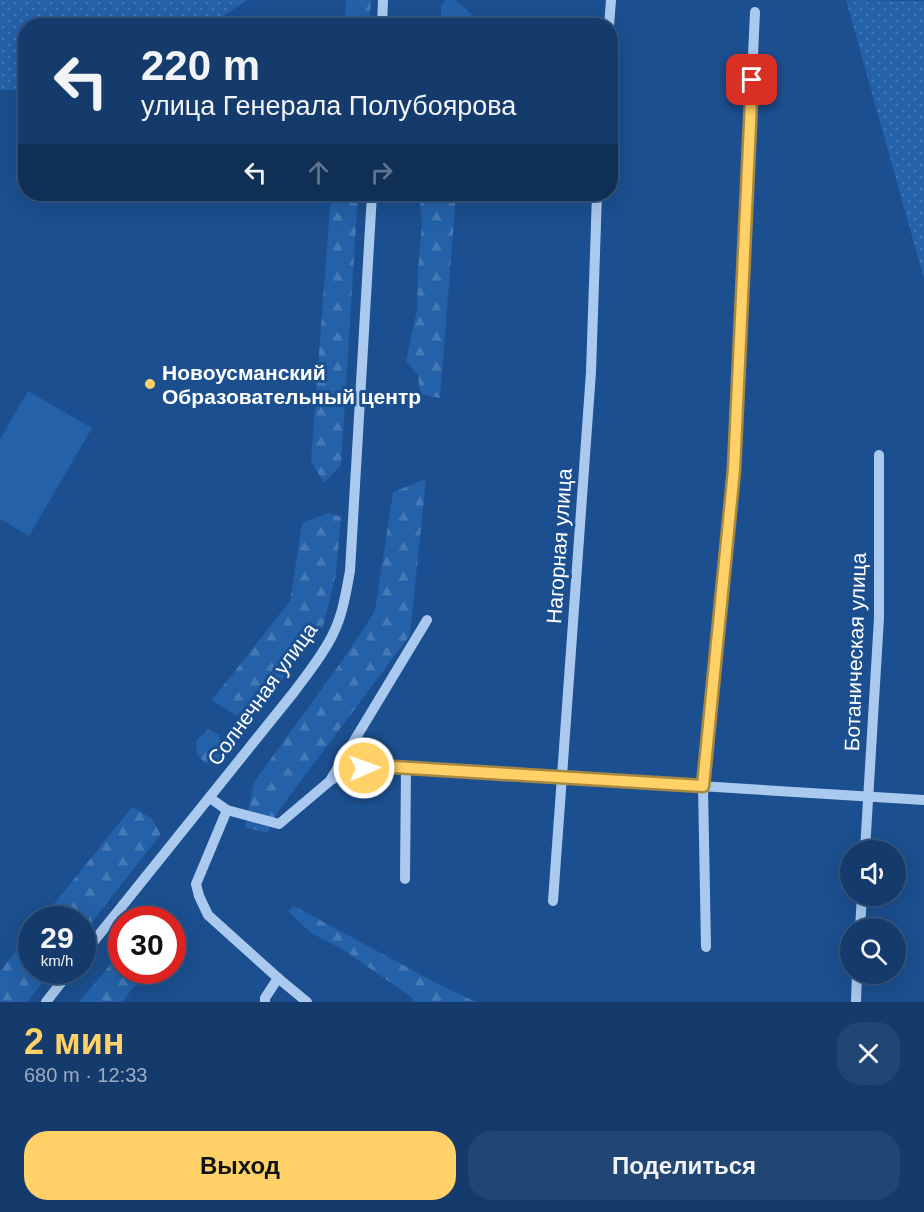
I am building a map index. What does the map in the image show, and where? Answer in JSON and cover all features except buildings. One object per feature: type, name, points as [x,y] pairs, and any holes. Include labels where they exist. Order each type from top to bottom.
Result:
[{"type":"street","points":[[382,18],[383,0]]},
{"type":"street","points":[[609,18],[610,0]]},
{"type":"street","points":[[706,947],[703,786],[734,470],[755,12]]},
{"type":"street","name":"Солнечная улица","points":[[96,939],[315,664],[333,633],[343,607],[350,571],[372,201]]},
{"type":"street","name":"Нагорная улица","points":[[553,901],[591,372],[597,201]]},
{"type":"street","name":"Ботаническая улица","points":[[866,840],[879,618],[879,455]]},
{"type":"street","points":[[331,780],[427,620]]},
{"type":"street","points":[[210,798],[227,810],[279,824],[331,780],[351,770],[378,766],[924,800]]},
{"type":"street","points":[[405,879],[406,768]]},
{"type":"street","points":[[227,810],[196,884],[199,896],[208,915],[307,1002]]},
{"type":"street","points":[[265,1002],[265,998],[278,978]]},
{"type":"street","points":[[46,1002],[60,984]]},
{"type":"street","points":[[856,1001],[857,984]]},
{"type":"green space","points":[[0,0],[247,0],[220,18],[18,18],[18,90],[0,90]]},
{"type":"green space","points":[[346,0],[371,0],[370,18],[345,18]]},
{"type":"green space","points":[[446,0],[455,0],[471,14],[471,18],[441,18],[441,6]]},
{"type":"green space","points":[[846,0],[924,1],[924,279]]},
{"type":"green space","points":[[330,201],[358,201],[341,465],[324,483],[311,461]]},
{"type":"green space","points":[[420,201],[455,201],[440,398],[420,394],[418,375],[406,361],[417,310],[422,223]]},
{"type":"green space","points":[[28,391],[92,428],[29,536],[0,519],[0,439]]},
{"type":"green space","points":[[426,479],[410,635],[279,810],[267,833],[245,827],[254,782],[342,661],[375,611],[393,492]]},
{"type":"green space","points":[[329,513],[341,517],[336,574],[323,627],[247,723],[212,700],[290,601],[302,523]]},
{"type":"green space","points":[[208,729],[219,735],[223,753],[215,764],[205,763],[197,755],[196,741]]},
{"type":"green space","points":[[132,807],[151,818],[161,834],[96,916],[96,906],[52,906]]},
{"type":"green space","points":[[294,906],[476,1002],[413,1002],[413,998],[342,949],[311,933],[288,911]]},
{"type":"green space","points":[[18,948],[18,984],[42,984],[27,1002],[0,1002],[0,971]]},
{"type":"green space","points":[[108,967],[108,984],[136,984],[122,1002],[79,1002]]},
{"type":"place","name":"Новоусманский Образовательный центр","points":[[150,384]]},
{"type":"route","points":[[364,768],[378,766],[703,786],[734,470],[752,80]]}]
